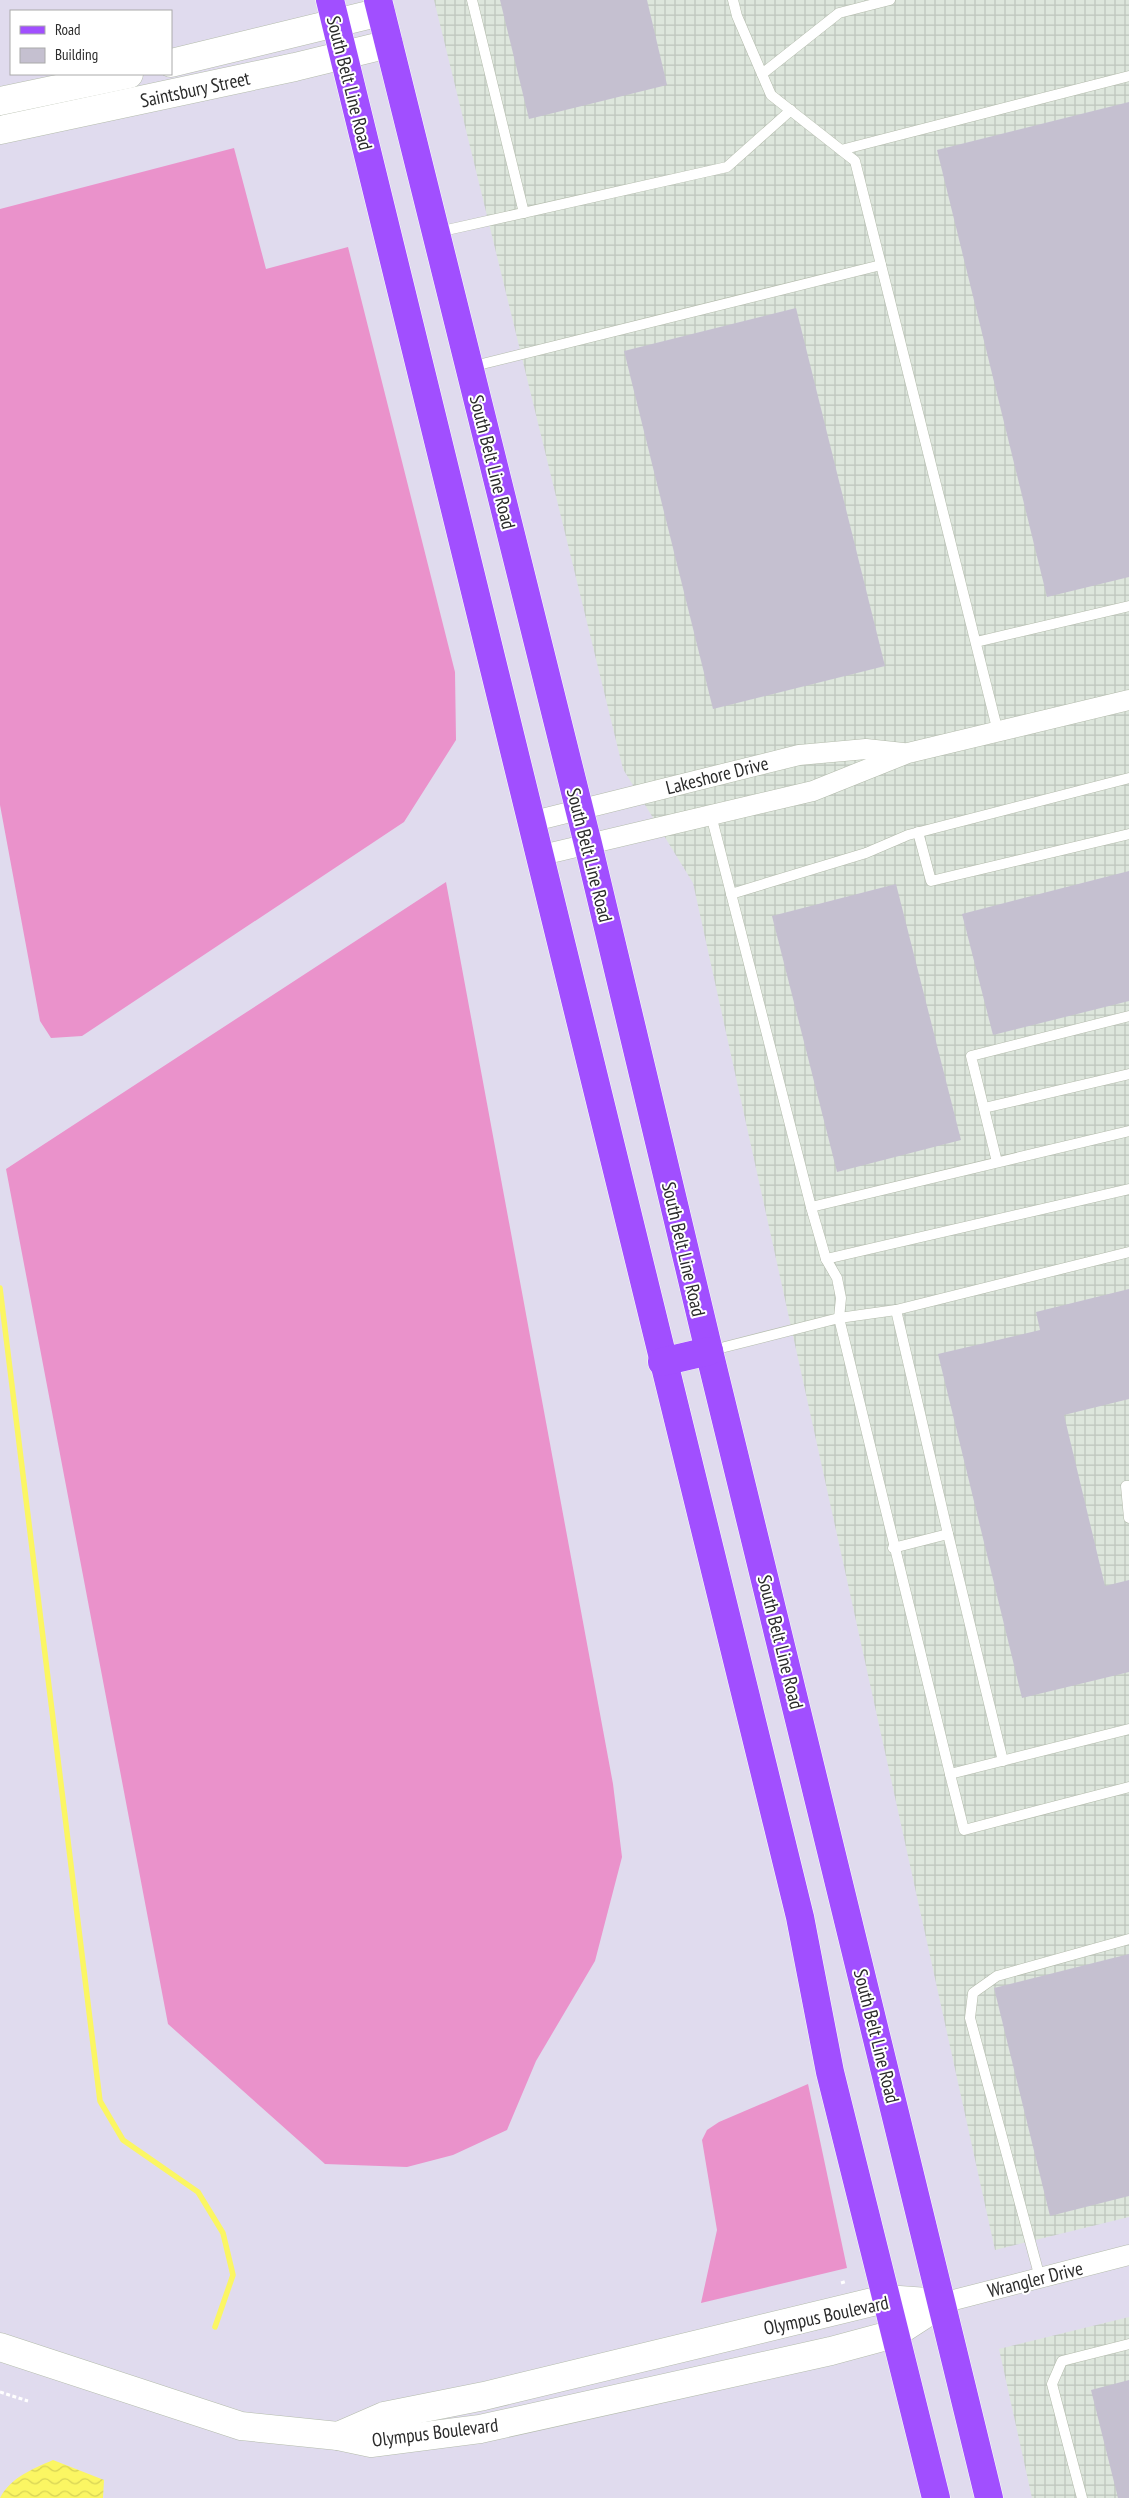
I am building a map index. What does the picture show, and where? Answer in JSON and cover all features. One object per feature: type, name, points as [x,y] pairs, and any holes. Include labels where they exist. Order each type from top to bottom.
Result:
[{"type":"main road","name":"South Belt Line Road","points":[[379,6],[580,810],[709,1351],[989,2498]]},
{"type":"main road","name":"South Belt Line Road","points":[[333,11],[538,856],[800,1917],[830,2072],[936,2498]]},
{"type":"main road","points":[[662,1362],[709,1351]]},
{"type":"street","name":"Saintsbury Street","points":[[172,63],[333,11],[379,6]]},
{"type":"street","name":"Saintsbury Street","points":[[0,130],[389,44]]},
{"type":"street","name":"Saintsbury Street","points":[[0,101],[124,75]]},
{"type":"street","name":"Lakeshore Drive","points":[[538,856],[813,791],[908,753],[1129,700]]},
{"type":"street","name":"Lakeshore Drive","points":[[530,822],[799,755],[866,749],[908,753]]},
{"type":"street","name":"Wrangler Drive","points":[[942,2303],[1129,2255]]},
{"type":"street","name":"Olympus Boulevard","points":[[338,2436],[384,2416],[484,2396],[885,2299],[942,2303]]},
{"type":"street","name":"Olympus Boulevard","points":[[0,2347],[241,2426],[338,2436],[371,2443],[480,2430],[894,2334],[942,2303]]},
{"type":"street","points":[[542,2381],[550,2413]]},
{"type":"lane","points":[[472,0],[524,213]]},
{"type":"lane","points":[[733,0],[736,16],[771,94],[855,161],[998,732]]},
{"type":"lane","points":[[762,74],[839,13],[890,0]]},
{"type":"lane","points":[[841,150],[1129,76]]},
{"type":"lane","points":[[437,233],[727,167],[791,110]]},
{"type":"lane","points":[[469,367],[881,265]]},
{"type":"lane","points":[[976,642],[1129,606]]},
{"type":"lane","points":[[731,894],[841,861],[918,832],[1129,778]]},
{"type":"lane","points":[[711,815],[811,1207],[826,1259],[837,1278],[841,1298],[839,1318],[893,1548],[964,1830],[1129,1787]]},
{"type":"lane","points":[[918,832],[931,881],[1129,834]]},
{"type":"lane","points":[[997,1162],[971,1056],[1129,1016]]},
{"type":"lane","points":[[984,1108],[1129,1074]]},
{"type":"lane","points":[[811,1207],[1129,1130]]},
{"type":"lane","points":[[826,1259],[1129,1189]]},
{"type":"lane","points":[[709,1351],[839,1318],[896,1310],[1129,1252]]},
{"type":"lane","points":[[896,1310],[1003,1761]]},
{"type":"lane","points":[[1129,1486],[1126,1486],[1129,1518]]},
{"type":"lane","points":[[893,1548],[948,1534]]},
{"type":"lane","points":[[950,1774],[1129,1729]]},
{"type":"lane","points":[[1040,2278],[970,2018],[973,1993],[997,1976],[1129,1939]]},
{"type":"lane","points":[[1082,2498],[1052,2384],[1062,2361],[1129,2344]]},
{"type":"path","points":[[841,2283],[847,2281]]},
{"type":"path","points":[[0,2392],[28,2401]]},
{"type":"shaded area","points":[[434,0],[1129,0],[1129,2217],[995,2250],[693,883],[623,769]]},
{"type":"shaded area","points":[[234,148],[266,269],[348,247],[455,672],[456,740],[404,822],[82,1036],[51,1038],[40,1021],[0,805],[0,209]]},
{"type":"shaded area","points":[[446,882],[613,1784],[622,1857],[595,1961],[536,2061],[507,2130],[453,2155],[407,2167],[325,2164],[168,2024],[6,1169]]},
{"type":"shaded area","points":[[808,2084],[847,2268],[701,2303],[717,2230],[702,2140],[707,2130],[719,2122]]},
{"type":"shaded area","points":[[1129,2317],[1129,2498],[1032,2498],[999,2349]]},
{"type":"water","points":[[53,2460],[104,2480],[103,2498],[0,2498],[16,2479],[30,2470]]},
{"type":"building","points":[[500,0],[647,0],[667,85],[529,119]]},
{"type":"building","points":[[1129,102],[1129,577],[1047,597],[937,150]]},
{"type":"building","points":[[796,308],[885,666],[713,709],[624,351]]},
{"type":"building","points":[[1129,871],[1129,1001],[993,1035],[962,914]]},
{"type":"building","points":[[896,884],[961,1140],[837,1172],[772,916]]},
{"type":"building","points":[[1129,1289],[1129,1399],[1064,1415],[1105,1586],[1129,1580],[1129,1672],[1022,1698],[938,1354],[1040,1330],[1036,1312]]},
{"type":"building","points":[[1129,1954],[1129,2196],[1050,2216],[994,1988]]},
{"type":"building","points":[[1129,2380],[1129,2498],[1118,2498],[1091,2390]]},
{"type":"waterway","points":[[0,1288],[100,2101],[123,2140],[198,2192],[223,2233],[233,2275],[215,2327]]}]
